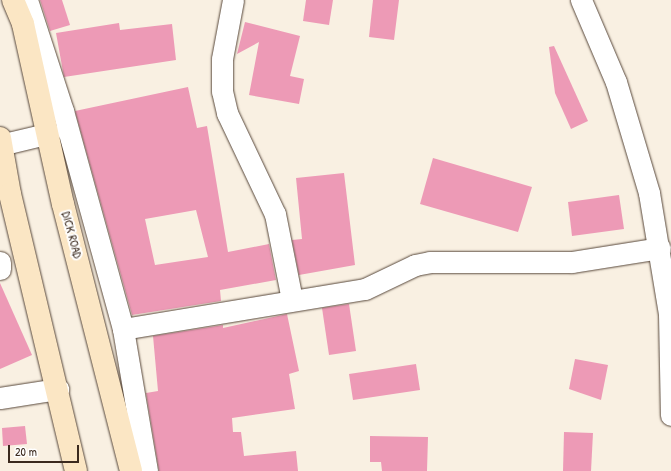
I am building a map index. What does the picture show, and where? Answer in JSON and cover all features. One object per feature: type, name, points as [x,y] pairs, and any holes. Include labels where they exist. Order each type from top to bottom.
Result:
[{"type":"main road","name":"DICK ROAD","points":[[13,0],[23,24],[50,133],[63,204],[131,471]]},
{"type":"main road","points":[[1,142],[10,194],[58,389],[76,471]]},
{"type":"street","points":[[27,0],[63,111],[123,329],[147,471]]},
{"type":"street","points":[[233,0],[222,59],[222,91],[230,120],[275,214],[292,300]]},
{"type":"street","points":[[581,0],[616,82],[649,193],[664,260],[669,314],[671,409]]},
{"type":"street","points":[[1,142],[50,133]]},
{"type":"street","points":[[123,329],[365,289],[415,265],[430,262],[572,262],[664,260]]},
{"type":"street","points":[[0,262],[0,269]]},
{"type":"street","points":[[0,398],[58,389]]},
{"type":"building","points":[[40,0],[62,0],[70,25],[50,31]]},
{"type":"building","points":[[306,0],[333,0],[329,25],[303,21]]},
{"type":"building","points":[[373,0],[399,0],[394,40],[369,37]]},
{"type":"building","points":[[245,22],[300,36],[290,76],[304,79],[299,104],[249,95],[259,42],[237,54]]},
{"type":"building","points":[[119,23],[120,30],[172,24],[176,60],[64,77],[56,33]]},
{"type":"building","points":[[554,46],[588,121],[571,129],[555,93],[549,47]]},
{"type":"building","points":[[188,87],[197,128],[207,126],[228,252],[269,244],[276,280],[220,290],[221,301],[132,315],[75,111]],"holes":[[[196,210],[208,257],[155,265],[145,219]]]},
{"type":"building","points":[[433,158],[532,187],[518,232],[420,204]]},
{"type":"building","points":[[344,173],[355,265],[299,275],[292,240],[302,239],[296,178]]},
{"type":"building","points":[[619,195],[624,229],[572,236],[568,202]]},
{"type":"building","points":[[0,283],[32,355],[0,369]]},
{"type":"building","points":[[349,304],[356,351],[329,355],[322,308]]},
{"type":"building","points":[[287,314],[299,371],[289,374],[295,409],[232,418],[233,432],[241,432],[244,456],[296,451],[298,471],[159,471],[146,393],[158,391],[153,336],[223,325],[223,328]]},
{"type":"building","points":[[575,359],[608,365],[601,400],[569,389]]},
{"type":"building","points":[[416,364],[420,390],[353,400],[349,374]]},
{"type":"building","points":[[25,426],[27,444],[3,446],[2,428]]},
{"type":"building","points":[[564,432],[593,433],[591,471],[563,471]]},
{"type":"building","points":[[370,436],[428,437],[427,471],[382,471],[381,462],[370,462]]}]
